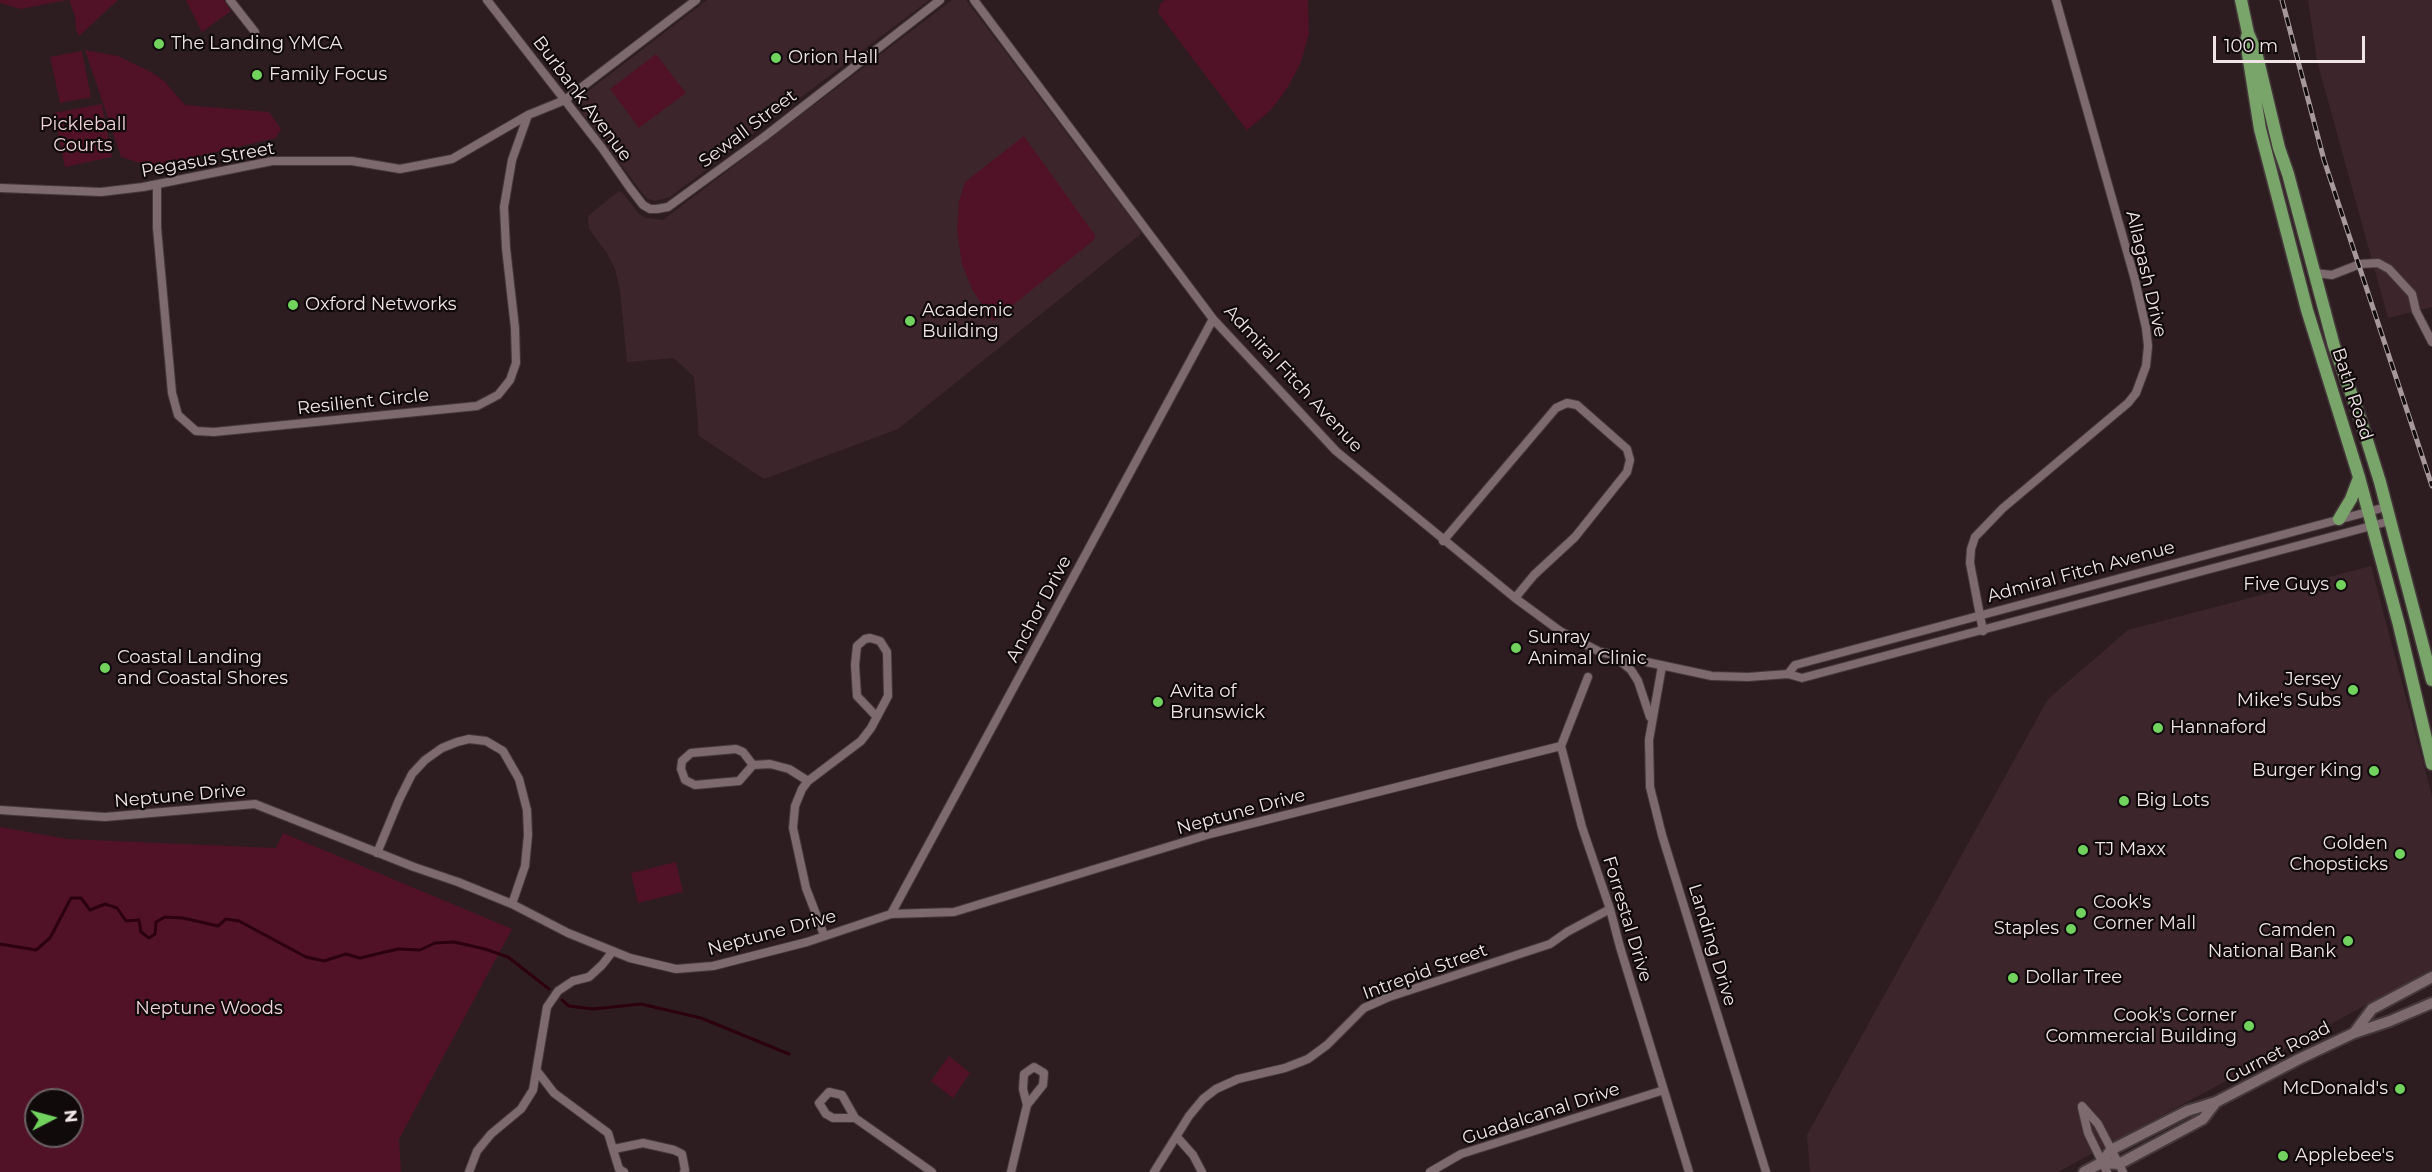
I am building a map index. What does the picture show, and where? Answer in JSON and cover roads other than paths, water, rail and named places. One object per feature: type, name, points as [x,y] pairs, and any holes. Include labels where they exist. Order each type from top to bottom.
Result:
[{"type":"main road","name":"Bath Road","points":[[2241,0],[2248,33],[2256,52],[2279,148],[2334,346],[2360,418],[2432,680]]},
{"type":"main road","name":"Bath Road","points":[[2248,33],[2246,41],[2260,129],[2307,310],[2359,477],[2432,764]]},
{"type":"main road","points":[[2339,519],[2352,499],[2359,477]]},
{"type":"main road","name":"Gurnet Road","points":[[2354,1033],[2372,1009],[2432,977]]},
{"type":"main road","name":"Gurnet Road","points":[[2084,1172],[2104,1167],[2111,1150],[2187,1111],[2216,1102],[2354,1033],[2432,1003]]},
{"type":"main road","name":"Gurnet Road","points":[[2121,1168],[2203,1119],[2216,1102]]},
{"type":"main road","points":[[2104,1167],[2121,1168]]},
{"type":"street","points":[[230,0],[255,32]]},
{"type":"street","name":"Burbank Avenue","points":[[487,0],[643,205],[650,209],[657,209]]},
{"type":"street","name":"Pegasus Street","points":[[0,188],[101,192],[157,184],[272,161],[352,161],[400,169],[452,159],[528,115],[565,100],[696,0]]},
{"type":"street","name":"Sewall Street","points":[[657,209],[668,207],[764,137],[940,0]]},
{"type":"street","name":"Admiral Fitch Avenue","points":[[974,0],[1213,318],[1336,451],[1515,598],[1560,632],[1600,652],[1712,676],[1748,677],[1788,674],[1802,678],[2390,522]]},
{"type":"street","name":"Allagash Drive","points":[[1983,631],[1970,563],[1975,537],[2003,508],[2128,403],[2136,393],[2146,366],[2148,346],[2146,328],[2135,280],[2056,0]]},
{"type":"street","name":"Resilient Circle","points":[[157,184],[157,228],[172,393],[178,415],[196,431],[214,432],[477,406],[498,395],[510,380],[516,363],[504,207],[512,160],[528,115]]},
{"type":"street","points":[[2315,273],[2332,275],[2360,264],[2378,262],[2394,274],[2412,294],[2416,311],[2432,342]]},
{"type":"street","name":"Anchor Drive","points":[[891,914],[1213,318]]},
{"type":"street","points":[[1443,541],[1556,408],[1567,403],[1577,405],[1627,449],[1630,460],[1627,472],[1575,537],[1534,575],[1515,598]]},
{"type":"street","name":"Admiral Fitch Avenue","points":[[1788,674],[1795,665],[2386,507]]},
{"type":"street","points":[[824,935],[806,888],[793,828],[795,806],[808,781],[861,741],[877,717],[888,696],[887,652],[880,641],[870,638],[860,642],[857,646],[855,665],[857,696],[877,717]]},
{"type":"street","name":"Landing Drive","points":[[1614,656],[1631,670],[1638,681],[1645,696],[1651,724]]},
{"type":"street","name":"Landing Drive","points":[[1662,666],[1651,724],[1648,764],[1654,810],[1766,1172]]},
{"type":"street","points":[[1561,746],[1588,677]]},
{"type":"street","points":[[377,853],[412,774],[425,760],[442,748],[457,742],[470,739],[486,741],[503,752],[519,779],[527,810],[528,835],[525,866],[512,904]]},
{"type":"street","name":"Neptune Drive","points":[[0,810],[105,817],[255,804],[512,904],[568,933],[630,958],[676,969],[712,966],[891,914],[954,912],[1210,834],[1561,746]]},
{"type":"street","name":"Forrestal Drive","points":[[1561,746],[1582,827],[1610,909],[1689,1172]]},
{"type":"street","points":[[753,765],[743,752],[736,749],[691,753],[682,761],[681,769],[685,780],[695,785],[739,781],[753,765],[770,765],[789,769],[808,781]]},
{"type":"street","name":"Intrepid Street","points":[[1154,1172],[1189,1116],[1203,1099],[1216,1089],[1238,1079],[1285,1068],[1308,1059],[1327,1045],[1364,1008],[1389,997],[1550,944],[1610,909]]},
{"type":"street","points":[[469,1172],[477,1151],[491,1134],[521,1109],[532,1090],[547,1006],[558,991],[573,981],[589,976],[613,951]]},
{"type":"street","points":[[1011,1172],[1027,1105],[1043,1085],[1044,1073],[1034,1067],[1024,1074],[1023,1089],[1027,1105]]},
{"type":"street","points":[[537,1071],[554,1093],[608,1133],[619,1169],[624,1172]]},
{"type":"street","name":"Guadalcanal Drive","points":[[1432,1171],[1461,1154],[1664,1090]]},
{"type":"street","points":[[855,1118],[833,1118],[826,1114],[819,1103],[829,1092],[842,1095],[855,1118],[932,1172]]},
{"type":"street","points":[[2104,1167],[2088,1133],[2082,1106],[2098,1124],[2121,1168]]},
{"type":"street","points":[[1177,1137],[1193,1155],[1202,1172]]},
{"type":"street","points":[[614,1149],[643,1143],[674,1150],[682,1154],[684,1172]]},
{"type":"waterway","points":[[0,944],[36,950],[50,938],[71,898],[81,898],[90,910],[105,904],[117,908],[126,921],[139,920],[141,932],[149,938],[155,934],[156,922],[165,917],[183,918],[218,926],[226,919],[239,921],[306,957],[324,961],[346,954],[360,958],[398,949],[420,950],[435,943],[454,942],[508,957],[549,989]]},
{"type":"waterway","points":[[562,1000],[569,1006],[593,1009],[641,1004],[701,1018],[789,1054]]},
{"type":"railway","points":[[2282,0],[2324,160],[2432,486]]},
{"type":"place","name":"The Landing YMCA","points":[[159,44]]},
{"type":"place","name":"Orion Hall","points":[[776,58]]},
{"type":"place","name":"Family Focus","points":[[257,75]]},
{"type":"place","name":"Oxford Networks","points":[[293,305]]},
{"type":"place","name":"Academic Building","points":[[910,321]]},
{"type":"place","name":"Five Guys","points":[[2341,585]]},
{"type":"place","name":"Sunray Animal Clinic","points":[[1516,648]]},
{"type":"place","name":"Coastal Landing and Coastal Shores","points":[[105,668]]},
{"type":"place","name":"Jersey Mike's Subs","points":[[2353,690]]},
{"type":"place","name":"Avita of Brunswick","points":[[1158,702]]},
{"type":"place","name":"Hannaford","points":[[2158,728]]},
{"type":"place","name":"Burger King","points":[[2374,771]]},
{"type":"place","name":"Big Lots","points":[[2124,801]]},
{"type":"place","name":"TJ Maxx","points":[[2083,850]]},
{"type":"place","name":"Golden Chopsticks","points":[[2400,854]]},
{"type":"place","name":"Cook's Corner Mall","points":[[2081,913]]},
{"type":"place","name":"Staples","points":[[2071,929]]},
{"type":"place","name":"Camden National Bank","points":[[2348,941]]},
{"type":"place","name":"Dollar Tree","points":[[2013,978]]},
{"type":"place","name":"Cook's Corner Commercial Building","points":[[2249,1026]]},
{"type":"place","name":"McDonald's","points":[[2400,1089]]},
{"type":"place","name":"Applebee's","points":[[2283,1156]]},
{"type":"park label","name":"Pickleball Courts","points":[[83,135]]},
{"type":"park label","name":"Neptune Woods","points":[[209,1009]]}]
